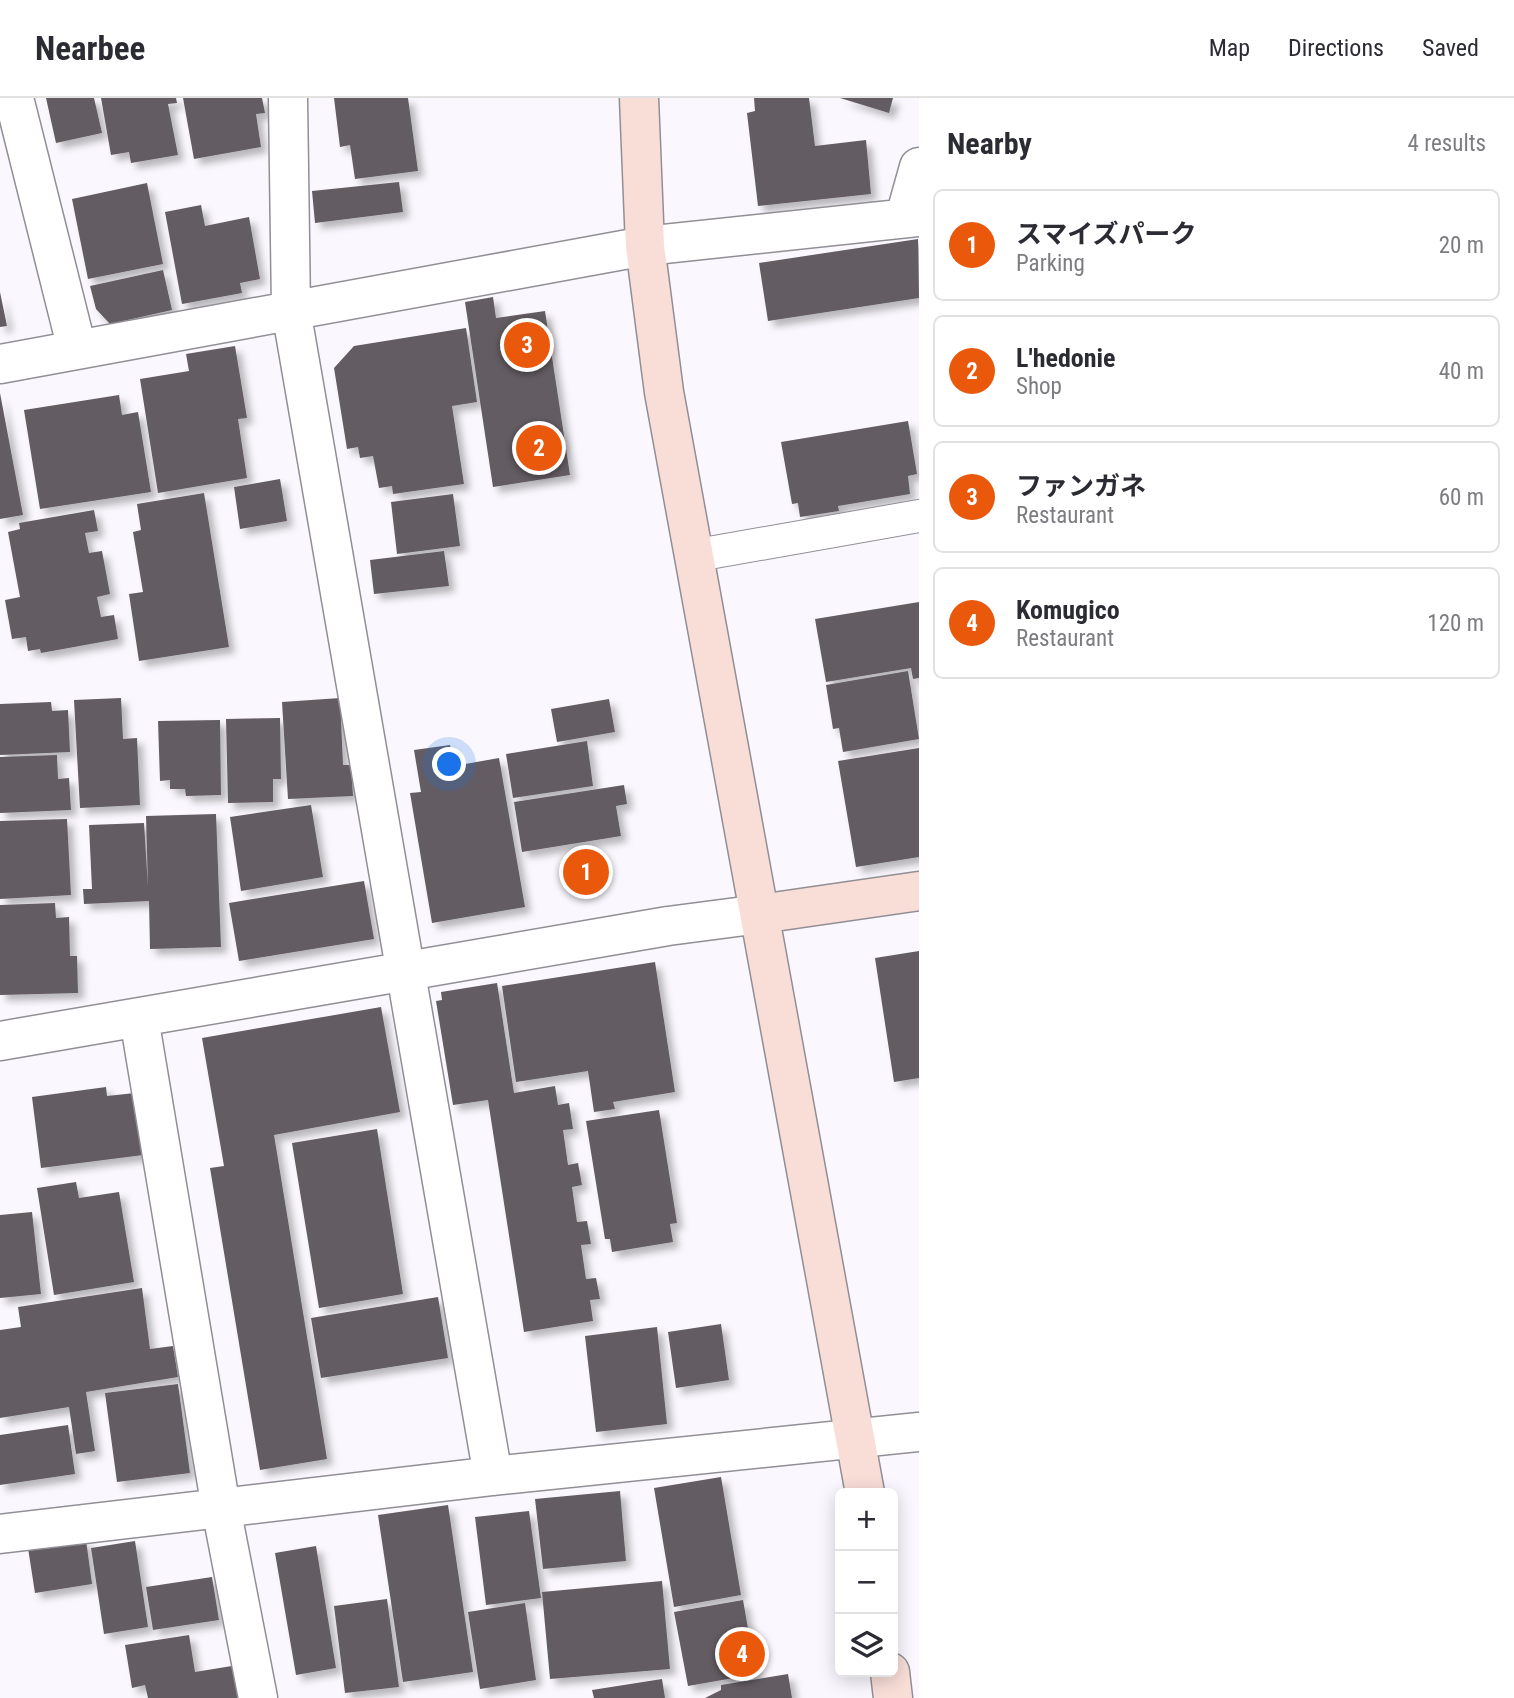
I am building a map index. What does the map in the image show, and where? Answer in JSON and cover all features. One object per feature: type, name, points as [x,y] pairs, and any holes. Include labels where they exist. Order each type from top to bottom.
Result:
[{"type":"street","points":[[14,98],[77,349]]},
{"type":"street","points":[[288,98],[292,310],[494,1476]]},
{"type":"street","points":[[639,98],[645,246],[664,392],[864,1488]]},
{"type":"street","points":[[0,364],[645,246],[912,217],[919,167]]},
{"type":"street","points":[[0,1041],[408,970],[919,891]]},
{"type":"street","points":[[139,1018],[221,1508],[258,1698]]},
{"type":"street","points":[[0,1534],[494,1476],[919,1432]]},
{"type":"street","points":[[891,1677],[893,1698]]},
{"type":"lane","points":[[692,556],[919,516]]},
{"type":"building","points":[[46,98],[94,98],[102,133],[56,143]]},
{"type":"building","points":[[101,98],[176,98],[177,103],[168,104],[178,155],[131,163],[129,152],[111,155]]},
{"type":"building","points":[[183,98],[262,98],[265,113],[256,114],[261,147],[194,159]]},
{"type":"building","points":[[334,98],[408,98],[418,171],[355,179],[350,145],[340,147]]},
{"type":"building","points":[[754,98],[809,98],[815,146],[866,140],[871,194],[758,206],[747,113],[755,111]]},
{"type":"building","points":[[840,98],[893,98],[889,113]]},
{"type":"building","points":[[399,182],[403,212],[315,223],[312,191]]},
{"type":"building","points":[[147,183],[163,264],[88,279],[72,199]]},
{"type":"building","points":[[201,205],[205,226],[249,217],[260,279],[240,283],[242,293],[182,304],[165,212]]},
{"type":"building","points":[[918,239],[919,298],[768,321],[759,263]]},
{"type":"building","points":[[163,270],[172,310],[110,324],[96,309],[90,286]]},
{"type":"building","points":[[0,292],[7,326],[0,327]]},
{"type":"building","points":[[493,297],[496,318],[545,311],[570,475],[493,487],[465,302]]},
{"type":"building","points":[[466,328],[477,402],[452,406],[464,484],[393,494],[392,486],[379,488],[373,456],[360,458],[358,447],[347,449],[334,368],[354,346]]},
{"type":"building","points":[[235,346],[247,418],[238,419],[247,478],[158,493],[140,379],[189,371],[186,354]]},
{"type":"building","points":[[0,393],[23,515],[0,519]]},
{"type":"building","points":[[119,395],[122,415],[138,412],[151,492],[40,509],[24,410]]},
{"type":"building","points":[[908,421],[917,474],[908,476],[910,494],[838,506],[839,511],[800,517],[798,503],[792,504],[781,442]]},
{"type":"building","points":[[280,479],[287,521],[240,529],[234,487]]},
{"type":"building","points":[[204,493],[229,647],[139,661],[129,594],[143,592],[133,532],[141,530],[137,504]]},
{"type":"building","points":[[453,494],[460,546],[397,554],[391,502]]},
{"type":"building","points":[[94,510],[98,531],[85,533],[89,553],[102,551],[110,594],[97,597],[101,617],[114,615],[118,639],[41,653],[40,649],[28,651],[26,637],[12,639],[5,600],[20,597],[8,532],[20,529],[19,523]]},
{"type":"building","points":[[444,551],[449,586],[374,594],[370,560]]},
{"type":"building","points":[[919,602],[919,678],[913,679],[911,668],[826,682],[815,619]]},
{"type":"building","points":[[908,671],[919,739],[843,752],[839,728],[833,729],[826,685]]},
{"type":"building","points":[[121,698],[123,739],[137,738],[140,805],[80,808],[74,700]]},
{"type":"building","points":[[340,698],[343,765],[351,765],[353,796],[288,799],[282,702]]},
{"type":"building","points":[[609,699],[615,732],[557,742],[551,709]]},
{"type":"building","points":[[51,702],[52,711],[68,710],[70,752],[0,755],[0,704]]},
{"type":"building","points":[[280,718],[281,779],[273,779],[273,802],[228,803],[226,719]]},
{"type":"building","points":[[220,720],[221,795],[186,796],[185,789],[170,789],[170,780],[160,781],[158,721]]},
{"type":"building","points":[[587,741],[593,786],[513,798],[506,754]]},
{"type":"building","points":[[450,745],[454,766],[499,758],[525,907],[432,923],[410,793],[421,792],[414,750]]},
{"type":"building","points":[[919,748],[919,857],[856,867],[838,761]]},
{"type":"building","points":[[57,755],[58,779],[69,778],[71,810],[0,813],[0,757]]},
{"type":"building","points":[[624,785],[627,804],[616,806],[621,836],[522,852],[514,802]]},
{"type":"building","points":[[311,805],[323,877],[241,891],[230,817]]},
{"type":"building","points":[[216,814],[221,947],[150,949],[149,901],[84,904],[83,889],[92,889],[89,825],[144,823],[148,887],[146,816]]},
{"type":"building","points":[[67,819],[71,895],[0,899],[0,821]]},
{"type":"building","points":[[364,881],[374,939],[239,961],[229,903]]},
{"type":"building","points":[[55,903],[56,918],[69,917],[70,956],[77,956],[78,993],[0,995],[0,905]]},
{"type":"building","points":[[919,951],[919,1078],[894,1082],[875,958]]},
{"type":"building","points":[[655,962],[675,1092],[613,1102],[615,1109],[594,1112],[588,1071],[516,1082],[502,986]]},
{"type":"building","points":[[497,983],[514,1093],[555,1086],[558,1105],[569,1103],[573,1129],[563,1130],[568,1165],[578,1163],[582,1185],[572,1187],[577,1222],[587,1221],[591,1244],[581,1245],[586,1279],[596,1278],[600,1299],[590,1300],[593,1321],[524,1332],[488,1100],[453,1105],[436,1001],[442,1000],[441,992]]},
{"type":"building","points":[[381,1007],[400,1112],[274,1135],[327,1459],[260,1470],[210,1168],[224,1166],[202,1038]]},
{"type":"building","points":[[106,1087],[107,1096],[135,1093],[143,1155],[41,1168],[32,1097]]},
{"type":"building","points":[[659,1110],[677,1223],[670,1224],[673,1242],[612,1252],[610,1239],[605,1239],[586,1121]]},
{"type":"building","points":[[377,1129],[403,1294],[319,1308],[292,1143]]},
{"type":"building","points":[[76,1182],[79,1198],[119,1192],[134,1282],[54,1295],[37,1188]]},
{"type":"building","points":[[32,1212],[41,1294],[0,1298],[0,1215]]},
{"type":"building","points":[[142,1288],[150,1349],[173,1346],[178,1377],[86,1392],[95,1451],[76,1454],[69,1407],[0,1418],[0,1330],[21,1327],[18,1307]]},
{"type":"building","points":[[438,1297],[448,1358],[321,1378],[311,1318]]},
{"type":"building","points":[[721,1324],[729,1380],[676,1388],[668,1332]]},
{"type":"building","points":[[657,1327],[667,1424],[596,1432],[585,1336]]},
{"type":"building","points":[[178,1384],[190,1473],[117,1482],[105,1393]]},
{"type":"building","points":[[68,1425],[75,1474],[0,1485],[0,1435]]},
{"type":"building","points":[[721,1477],[741,1595],[674,1607],[654,1488]]},
{"type":"building","points":[[620,1491],[626,1561],[543,1569],[535,1499]]},
{"type":"building","points":[[448,1505],[473,1672],[403,1682],[378,1515]]},
{"type":"building","points":[[529,1511],[541,1598],[486,1605],[475,1517]]},
{"type":"building","points":[[86,1540],[92,1584],[35,1593],[28,1548]]},
{"type":"building","points":[[135,1541],[148,1627],[104,1634],[91,1548]]},
{"type":"building","points":[[316,1546],[336,1668],[296,1675],[275,1553]]},
{"type":"building","points":[[212,1577],[219,1620],[153,1630],[146,1587]]},
{"type":"building","points":[[662,1581],[670,1669],[550,1679],[542,1592]]},
{"type":"building","points":[[387,1599],[399,1687],[345,1693],[334,1606]]},
{"type":"building","points":[[743,1600],[756,1674],[688,1686],[674,1612]]},
{"type":"building","points":[[525,1603],[536,1680],[480,1689],[468,1612]]},
{"type":"building","points":[[189,1635],[195,1672],[238,1665],[243,1698],[148,1698],[145,1685],[132,1688],[125,1645]]},
{"type":"building","points":[[788,1674],[792,1698],[705,1698],[721,1690],[721,1685]]},
{"type":"building","points":[[662,1679],[665,1698],[594,1698],[592,1690]]},
{"type":"place","name":"ファンガネ","points":[[527,345]]},
{"type":"place","name":"L'hedonie","points":[[539,448]]},
{"type":"place","name":"スマイズパーク","points":[[586,872]]},
{"type":"place","name":"Komugico","points":[[742,1654]]}]
